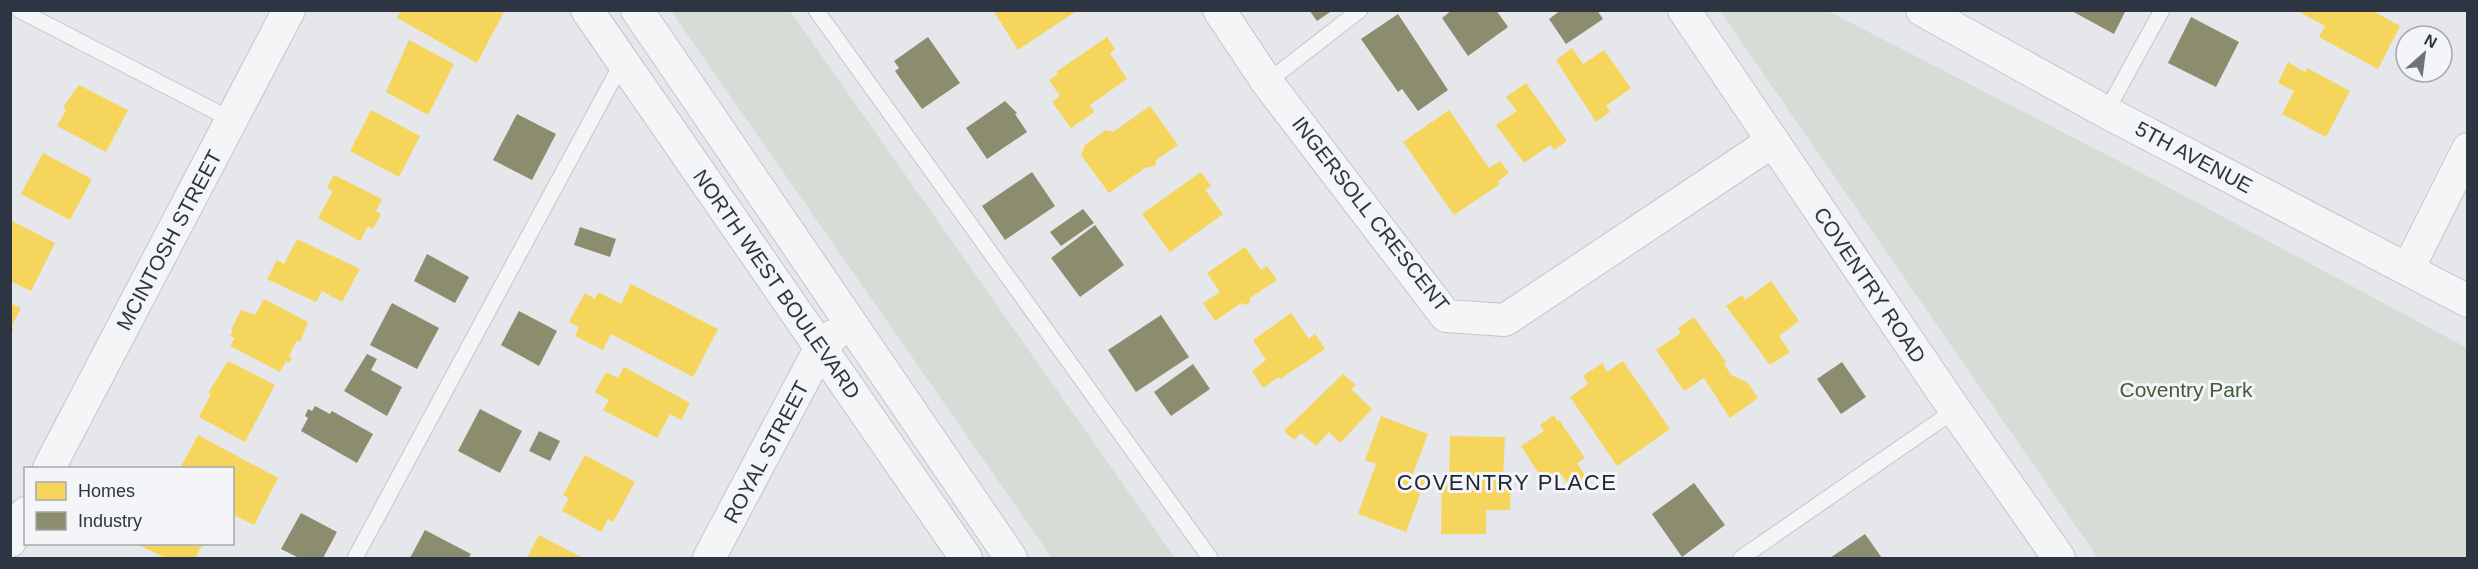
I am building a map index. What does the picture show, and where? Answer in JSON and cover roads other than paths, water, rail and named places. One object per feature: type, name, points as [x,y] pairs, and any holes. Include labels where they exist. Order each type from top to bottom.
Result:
[{"type":"street","name":"MCINTOSH STREET","points":[[50,467],[289,10]]},
{"type":"street","name":"NORTH WEST BOULEVARD","points":[[587,10],[966,558]]},
{"type":"street","name":"NORTH WEST BOULEVARD","points":[[637,10],[1011,558]]},
{"type":"street","name":"INGERSOLL CRESCENT","points":[[1219,10],[1267,82],[1446,316],[1505,320],[1773,141]]},
{"type":"street","name":"COVENTRY ROAD","points":[[1684,10],[1955,410],[2059,558]]},
{"type":"street","name":"5TH AVENUE","points":[[1922,10],[2106,112],[2468,301]]},
{"type":"street","points":[[2408,269],[2468,148]]},
{"type":"street","name":"ROYAL STREET","points":[[709,558],[820,347],[849,321]]},
{"type":"street","points":[[10,541],[24,516]]},
{"type":"lane","points":[[19,10],[232,120]]},
{"type":"lane","points":[[816,10],[1210,558]]},
{"type":"lane","points":[[1267,82],[1360,10]]},
{"type":"lane","points":[[2106,112],[2162,10]]},
{"type":"lane","points":[[355,558],[623,61]]},
{"type":"lane","points":[[1741,558],[1955,410]]},
{"type":"district","name":"COVENTRY PLACE","points":[[1507,482]]},
{"type":"park label","name":"Coventry Park","points":[[2186,389]]}]
